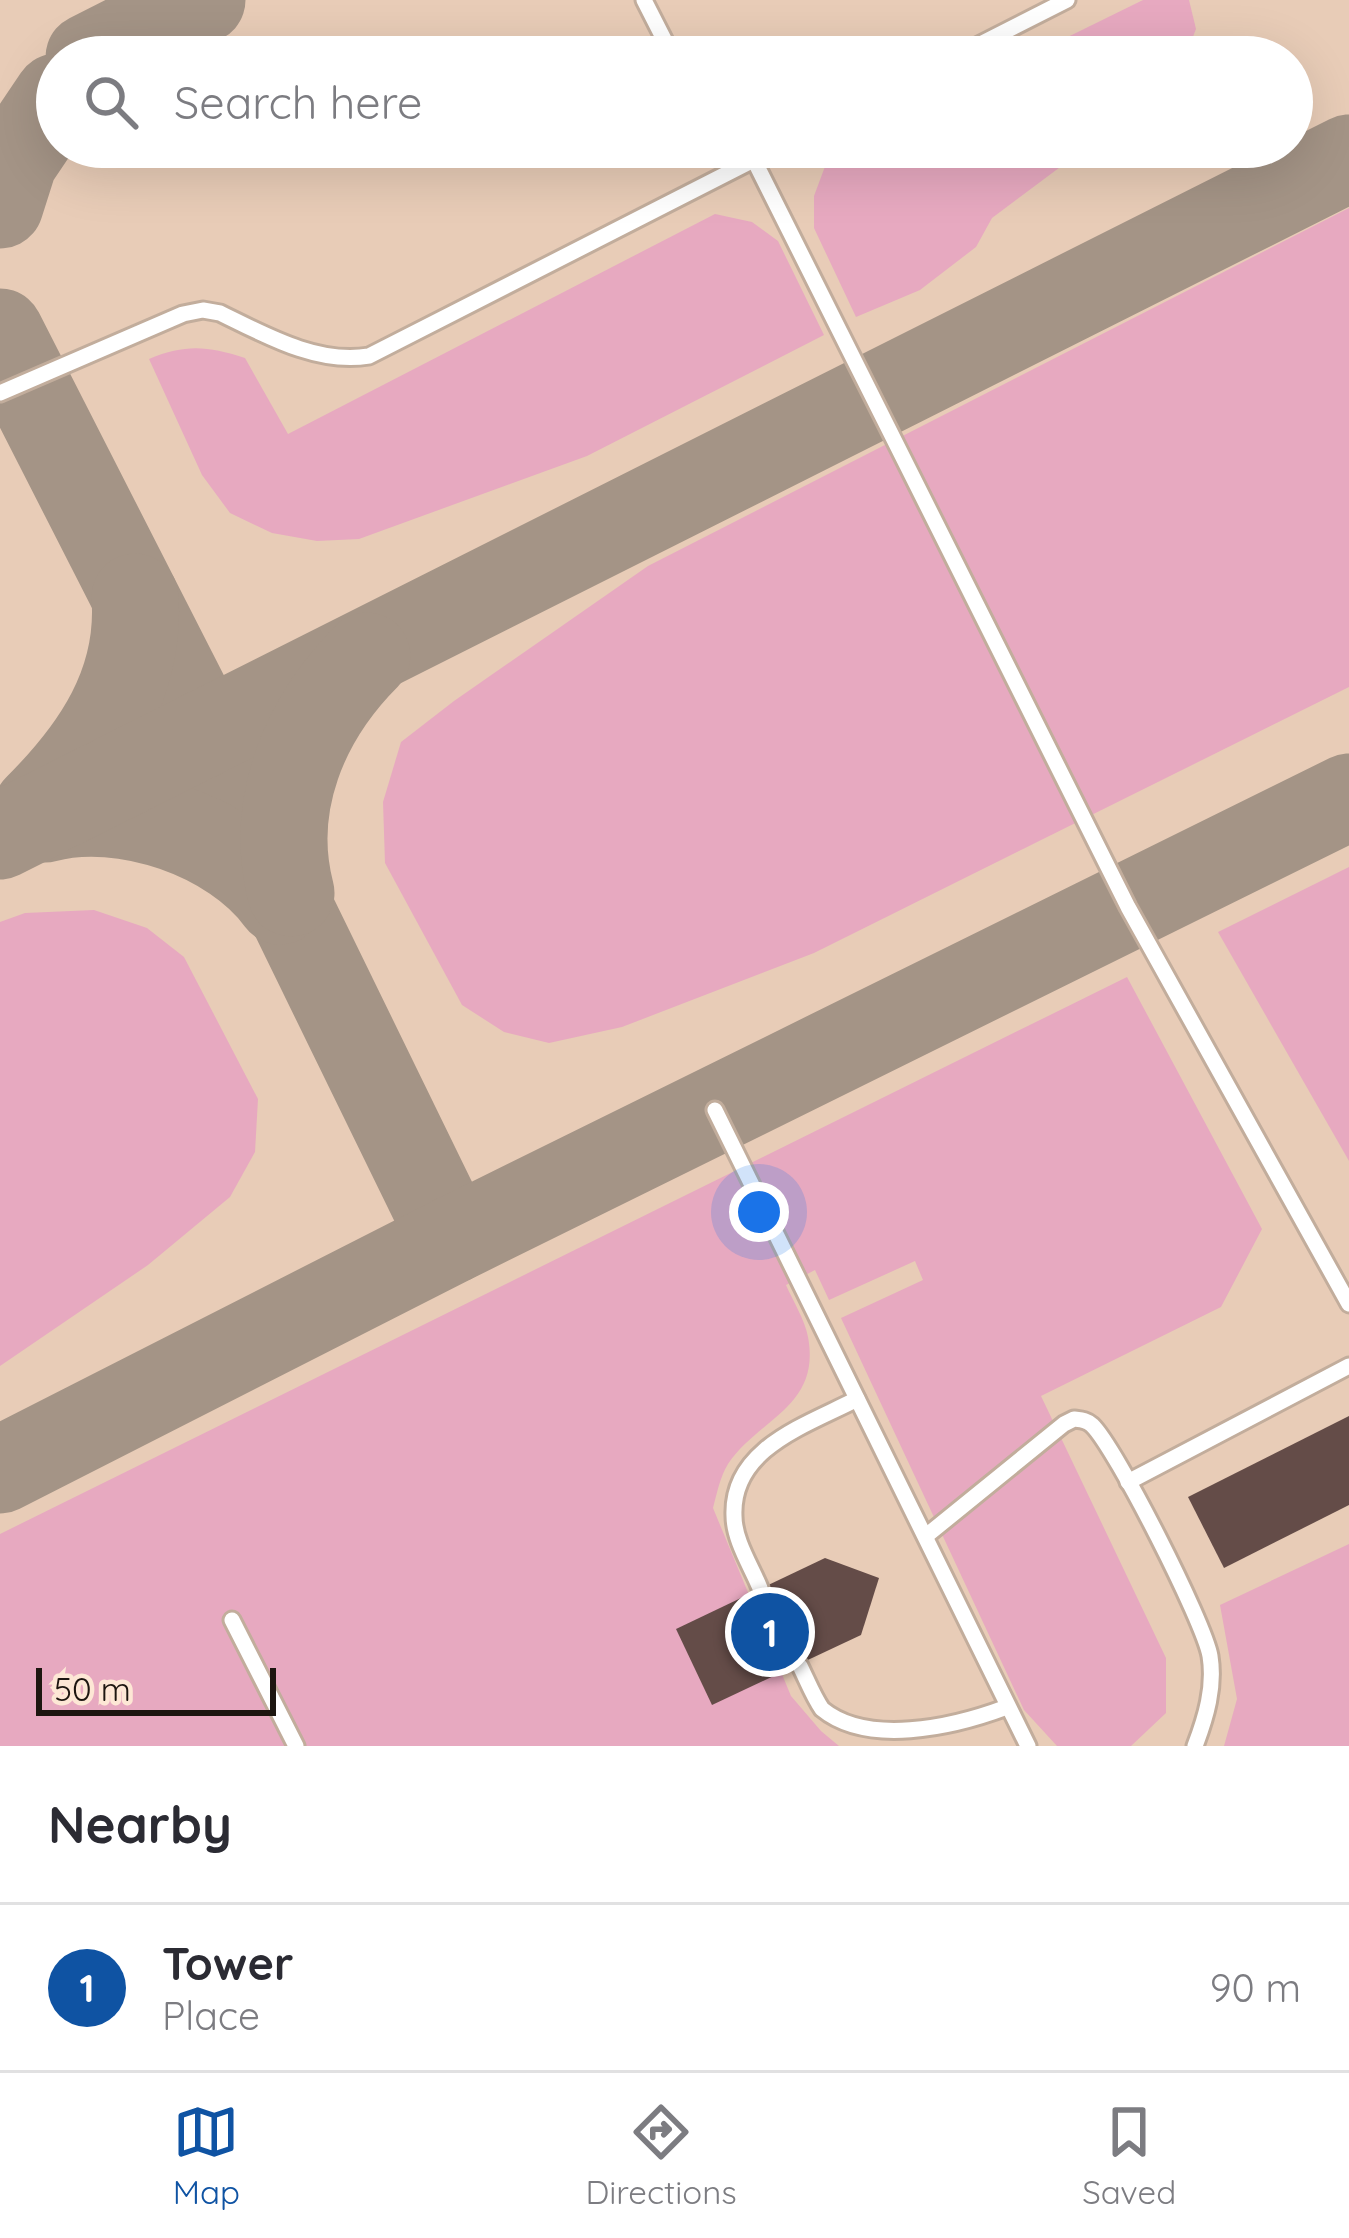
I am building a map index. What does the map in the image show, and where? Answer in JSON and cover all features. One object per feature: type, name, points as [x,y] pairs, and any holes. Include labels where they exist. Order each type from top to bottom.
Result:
[{"type":"lane","points":[[644,0],[662,36]]},
{"type":"lane","points":[[997,36],[1067,0]]},
{"type":"lane","points":[[0,393],[183,314],[203,310],[321,356],[346,360],[369,356],[720,168]]},
{"type":"lane","points":[[756,168],[1128,908],[1349,1304]]},
{"type":"lane","points":[[715,1110],[1028,1746]]},
{"type":"lane","points":[[1128,1482],[1349,1366]]},
{"type":"lane","points":[[760,1588],[733,1514],[744,1470],[774,1442],[857,1399]]},
{"type":"lane","points":[[926,1536],[1074,1419],[1092,1426],[1128,1482],[1197,1616],[1210,1653],[1211,1685],[1195,1746]]},
{"type":"lane","points":[[232,1619],[296,1746]]},
{"type":"lane","points":[[800,1666],[823,1712],[844,1731],[892,1745],[926,1738],[1007,1707]]},
{"type":"shaded area","points":[[0,0],[1349,0],[1349,1746],[0,1746]]},
{"type":"shaded area","points":[[1143,0],[1189,0],[1196,29],[1193,36],[1070,36]]},
{"type":"shaded area","points":[[824,168],[1059,168],[992,218],[976,247],[920,290],[856,317],[814,228],[814,196]]},
{"type":"shaded area","points":[[1349,208],[1349,687],[814,953],[622,1027],[549,1043],[504,1032],[462,1005],[385,863],[383,802],[401,742],[648,566]]},
{"type":"shaded area","points":[[715,214],[752,222],[778,241],[824,335],[587,456],[359,539],[317,541],[272,533],[230,513],[202,475],[149,359],[197,348],[245,358],[288,434]]},
{"type":"shaded area","points":[[1349,867],[1349,1161],[1218,932]]},
{"type":"shaded area","points":[[94,910],[147,928],[184,957],[258,1099],[255,1152],[230,1197],[148,1265],[0,1366],[0,922],[25,913]]},
{"type":"shaded area","points":[[1127,977],[1262,1229],[1221,1307],[1041,1396],[1166,1658],[1166,1713],[1131,1746],[1057,1746],[1024,1710],[841,1318],[923,1280],[915,1261],[829,1300],[815,1270],[786,1285],[808,1337],[810,1361],[805,1380],[797,1396],[728,1464],[713,1508],[791,1696],[839,1746],[0,1746],[0,1534]]},
{"type":"shaded area","points":[[1349,1544],[1349,1746],[1224,1746],[1237,1699],[1220,1605]]},
{"type":"building","points":[[1349,1416],[1349,1505],[1224,1568],[1188,1497]]},
{"type":"building","points":[[825,1558],[879,1578],[861,1635],[712,1705],[676,1629]]},
{"type":"taxiway","points":[[131,36],[202,0]]},
{"type":"taxiway","points":[[0,205],[14,161],[36,128]]},
{"type":"taxiway","points":[[0,836],[1349,158]]},
{"type":"taxiway","points":[[0,332],[205,734],[452,1240]]},
{"type":"taxiway","points":[[37,808],[78,762],[110,713],[131,658],[135,597]]},
{"type":"taxiway","points":[[291,893],[284,828],[297,765],[325,707],[367,656]]},
{"type":"taxiway","points":[[0,1470],[452,1240],[1349,797]]},
{"type":"taxiway","points":[[45,819],[108,814],[174,828],[234,858],[280,901]]},
{"type":"place","name":"Tower","points":[[770,1632]]}]
